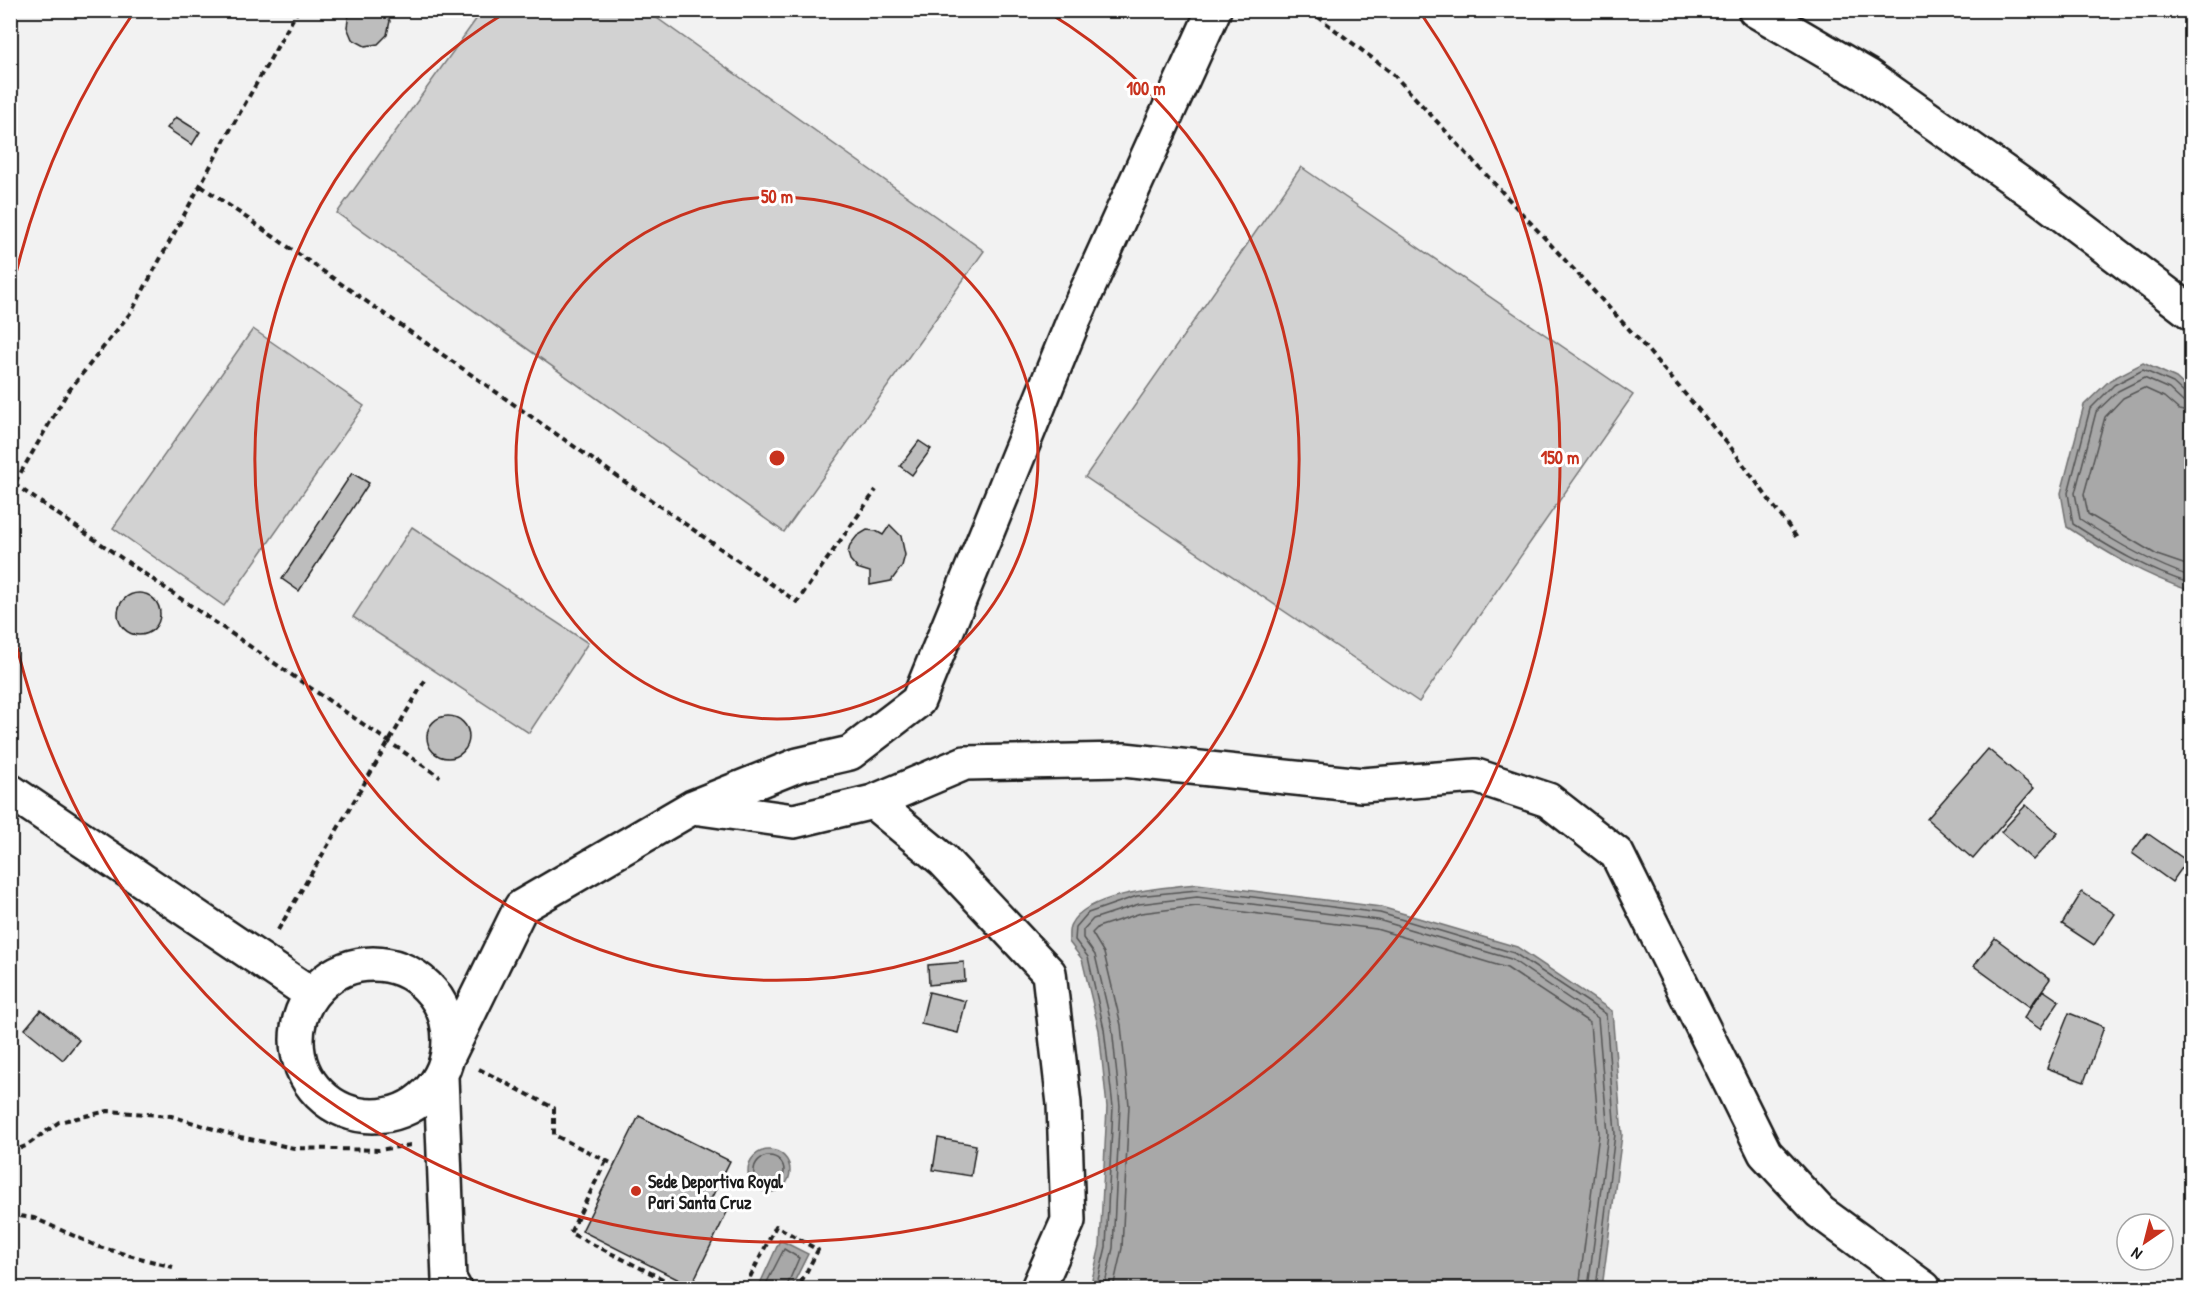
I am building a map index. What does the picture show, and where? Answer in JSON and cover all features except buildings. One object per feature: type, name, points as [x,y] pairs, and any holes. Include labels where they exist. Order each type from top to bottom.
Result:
[{"type":"street","points":[[454,1288],[449,1279],[444,1140],[445,1066],[449,1029],[441,1005],[426,985],[406,970],[381,964],[356,965],[333,974],[311,994],[301,1013],[296,1038],[300,1064],[312,1087],[330,1104],[354,1115],[379,1117],[404,1111],[426,1097],[445,1066],[521,907],[693,807],[798,765],[850,753],[918,701],[1074,319],[1214,10]]},
{"type":"street","points":[[1755,10],[1878,83],[2042,199],[2192,313]]},
{"type":"street","points":[[693,807],[794,821],[873,802],[965,763],[1124,760],[1362,785],[1476,776],[1548,800],[1617,854],[1766,1153],[1820,1212],[1924,1288]]},
{"type":"street","points":[[10,790],[311,994]]},
{"type":"street","points":[[873,802],[943,860],[1049,973],[1064,1104],[1068,1221],[1038,1288]]},
{"type":"path","points":[[10,491],[67,393],[132,311],[298,10]]},
{"type":"path","points":[[1309,10],[1393,74],[1638,339],[1732,449],[1797,538]]},
{"type":"path","points":[[201,186],[797,602],[876,490]]},
{"type":"path","points":[[14,484],[440,777]]},
{"type":"path","points":[[260,961],[427,677]]},
{"type":"path","points":[[445,1066],[554,1108],[555,1135],[615,1165]]},
{"type":"path","points":[[10,1152],[26,1146],[59,1122],[108,1112],[171,1116],[240,1137],[294,1148],[379,1150],[444,1140]]},
{"type":"path","points":[[606,1161],[570,1233],[681,1288]]},
{"type":"path","points":[[10,1215],[34,1218],[99,1247],[173,1267]]},
{"type":"path","points":[[749,1288],[750,1277],[776,1226],[818,1250],[798,1288]]},
{"type":"shaded area","points":[[482,11],[647,11],[984,251],[784,532],[337,213]]},
{"type":"shaded area","points":[[1301,167],[1633,395],[1419,702],[1085,477]]},
{"type":"shaded area","points":[[253,329],[364,406],[224,606],[113,528]]},
{"type":"shaded area","points":[[412,527],[588,643],[529,733],[353,617]]},
{"type":"water","points":[[2143,363],[2176,378],[2191,392],[2191,591],[2127,563],[2067,527],[2061,493],[2084,405],[2110,380]]},
{"type":"water","points":[[1197,884],[1381,907],[1517,947],[1612,1011],[1622,1135],[1602,1288],[1090,1288],[1100,1246],[1107,1107],[1099,1030],[1082,959],[1069,942],[1069,928],[1079,914],[1109,899],[1147,890]]},
{"type":"water","points":[[769,1150],[784,1156],[790,1171],[784,1186],[769,1192],[754,1186],[748,1171],[754,1156]]},
{"type":"water","points":[[780,1240],[808,1254],[791,1288],[758,1288]]},
{"type":"place","name":"Sede Deportiva Royal Pari Santa Cruz","points":[[636,1191]]}]
